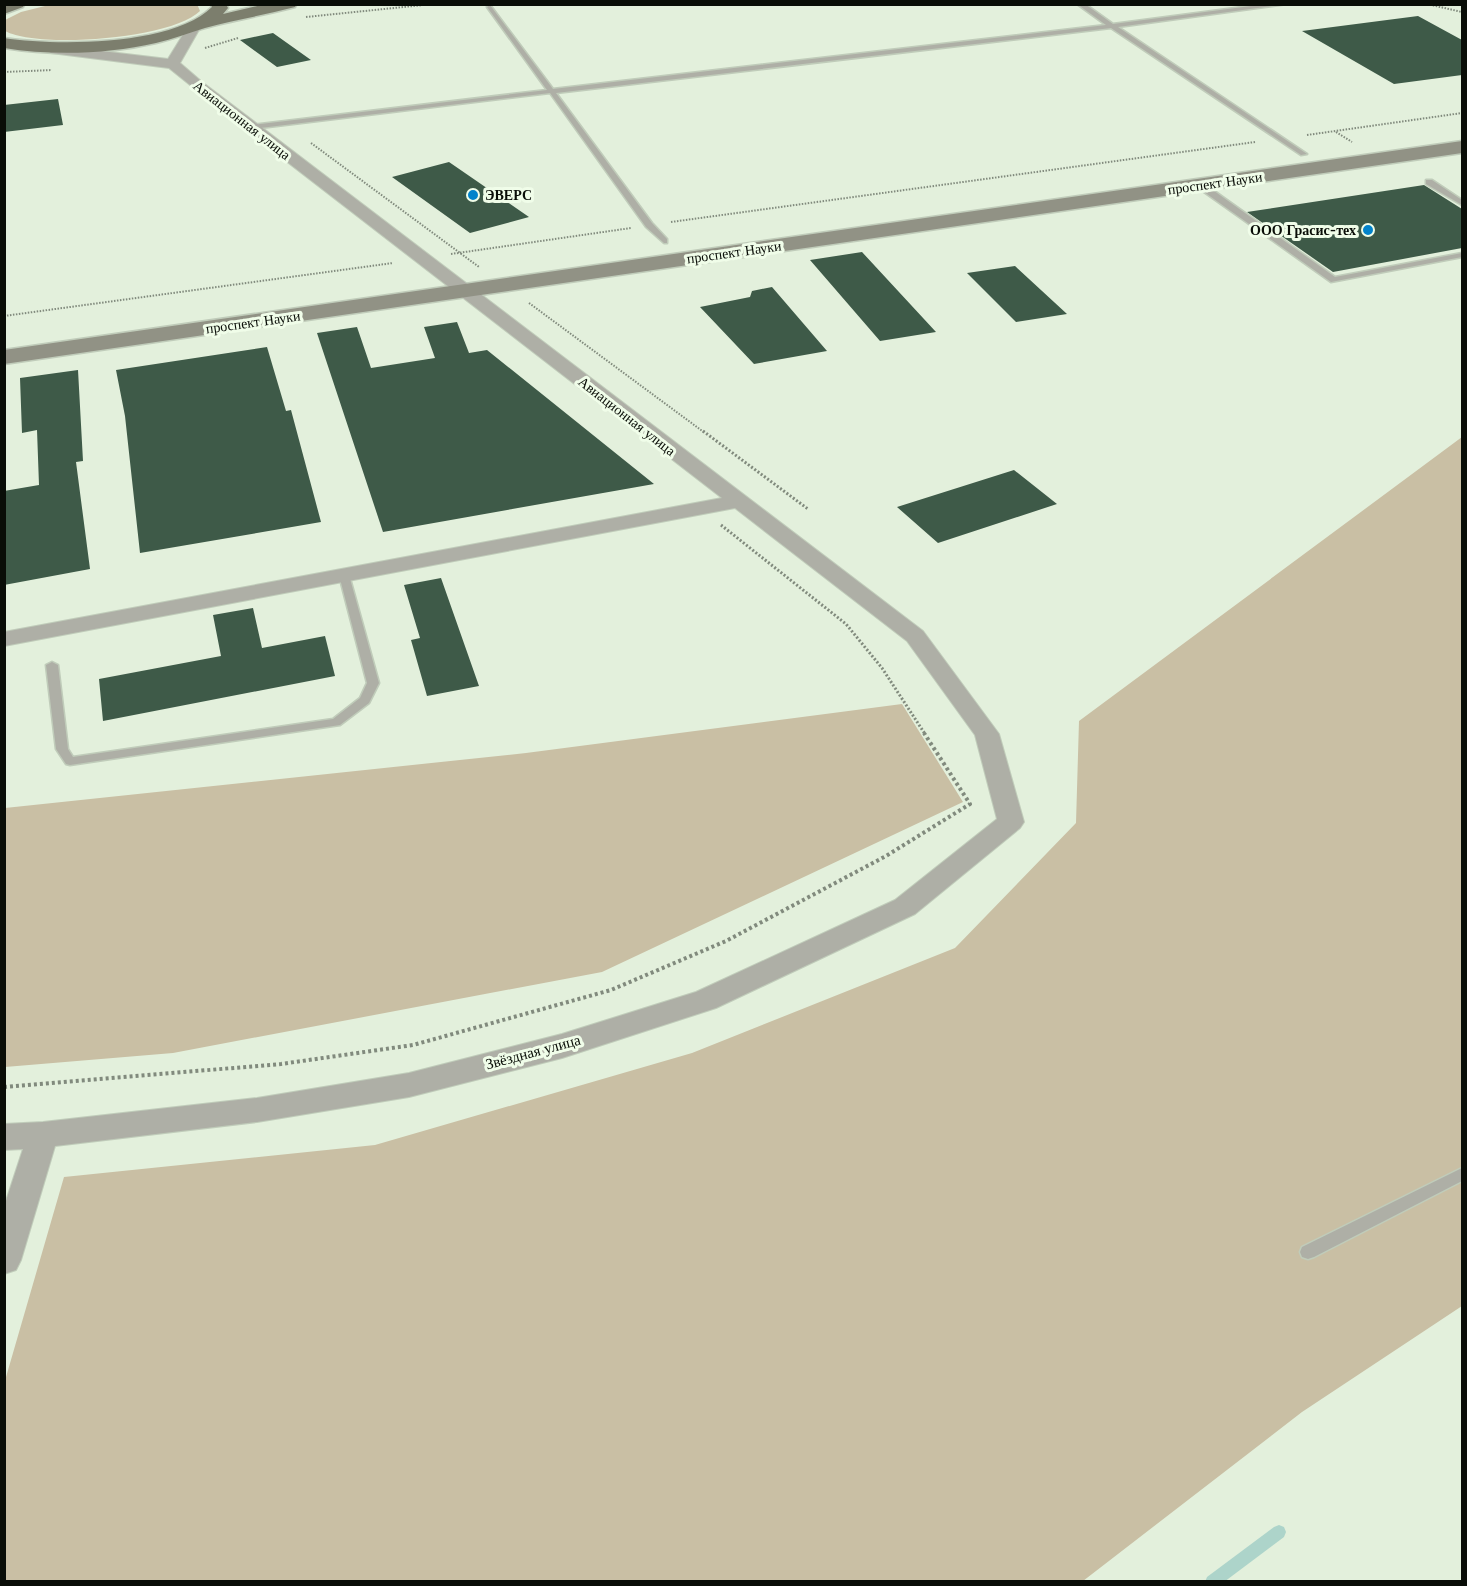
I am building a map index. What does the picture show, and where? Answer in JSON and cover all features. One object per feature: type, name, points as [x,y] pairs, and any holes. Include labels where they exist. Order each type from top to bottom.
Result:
[{"type":"main road","points":[[200,25],[217,15],[220,8],[218,4]]},
{"type":"main road","points":[[8,45],[44,48],[122,43],[289,4]]},
{"type":"street","points":[[44,48],[173,63],[182,45],[200,25]]},
{"type":"street","name":"Авиационная улица","points":[[173,63],[196,85],[251,127],[420,268]]},
{"type":"street","name":"проспект Науки","points":[[735,231],[1462,132]]},
{"type":"street","name":"проспект Науки","points":[[4,357],[1462,147]]},
{"type":"street","name":"проспект Науки","points":[[645,235],[664,241],[687,238]]},
{"type":"street","points":[[420,268],[441,273],[471,269]]},
{"type":"street","name":"Авиационная улица","points":[[441,273],[915,636],[987,734],[1011,822]]},
{"type":"street","points":[[4,639],[737,501]]},
{"type":"street","name":"Звёздная улица","points":[[4,1137],[43,1135],[257,1110],[409,1085],[562,1046],[695,1004],[905,907],[1011,822]]},
{"type":"street","points":[[4,1260],[43,1135]]},
{"type":"lane","points":[[1080,4],[1303,154]]},
{"type":"lane","points":[[251,127],[551,90],[1114,27],[1284,4]]},
{"type":"lane","points":[[490,7],[551,90],[645,235]]},
{"type":"lane","points":[[1428,182],[1462,203]]},
{"type":"lane","points":[[1200,185],[1334,280],[1462,255]]},
{"type":"lane","points":[[52,664],[62,748],[70,760],[336,722],[365,700],[373,683],[344,575]]},
{"type":"lane","points":[[1308,1252],[1462,1174]]},
{"type":"path","points":[[365,4],[368,10]]},
{"type":"path","points":[[1427,4],[1462,12]]},
{"type":"path","points":[[4,316],[420,268],[1462,113]]},
{"type":"path","points":[[4,1087],[280,1064],[413,1045],[610,990],[726,941],[886,856],[970,804],[882,668],[846,624],[700,508]]},
{"type":"shaded area","points":[[197,4],[200,11],[185,21],[135,34],[74,40],[22,36],[5,31],[5,20],[21,12],[49,5]]},
{"type":"shaded area","points":[[1462,437],[1462,1306],[1302,1412],[1083,1581],[5,1581],[4,1384],[64,1177],[375,1145],[692,1053],[955,948],[1076,823],[1079,721]]},
{"type":"shaded area","points":[[902,704],[963,802],[602,972],[173,1053],[5,1067],[5,808],[526,753]]},
{"type":"building","points":[[1418,16],[1462,40],[1462,75],[1394,84],[1302,31]]},
{"type":"building","points":[[273,33],[311,60],[277,67],[240,40]]},
{"type":"building","points":[[58,99],[63,125],[4,132],[4,105]]},
{"type":"building","points":[[449,162],[529,217],[470,233],[392,177]]},
{"type":"building","name":"ООО Грасис-тех","points":[[1424,185],[1462,209],[1462,248],[1333,272],[1247,212]]},
{"type":"building","points":[[862,252],[936,332],[880,341],[810,260]]},
{"type":"building","points":[[1015,266],[1067,314],[1016,322],[967,273]]},
{"type":"building","points":[[772,287],[827,351],[754,364],[700,307],[750,297],[752,291]]},
{"type":"building","points":[[457,322],[469,353],[487,350],[654,484],[383,532],[317,333],[357,327],[371,368],[435,358],[424,327]]},
{"type":"building","points":[[267,347],[286,411],[291,410],[321,522],[140,553],[125,416],[116,370]]},
{"type":"building","points":[[78,370],[83,461],[76,462],[90,569],[4,585],[4,491],[39,485],[37,430],[22,433],[20,378]]},
{"type":"building","points":[[1014,470],[1057,504],[938,543],[897,507]]},
{"type":"building","points":[[441,578],[479,686],[427,696],[411,640],[420,638],[404,585]]},
{"type":"building","points":[[253,608],[262,648],[325,636],[335,676],[103,721],[99,679],[221,656],[213,615]]},
{"type":"waterway","points":[[1212,1582],[1279,1532]]},
{"type":"place","name":"ЭВЕРС","points":[[473,195]]},
{"type":"place","name":"ООО Грасис-тех","points":[[1368,230]]}]
